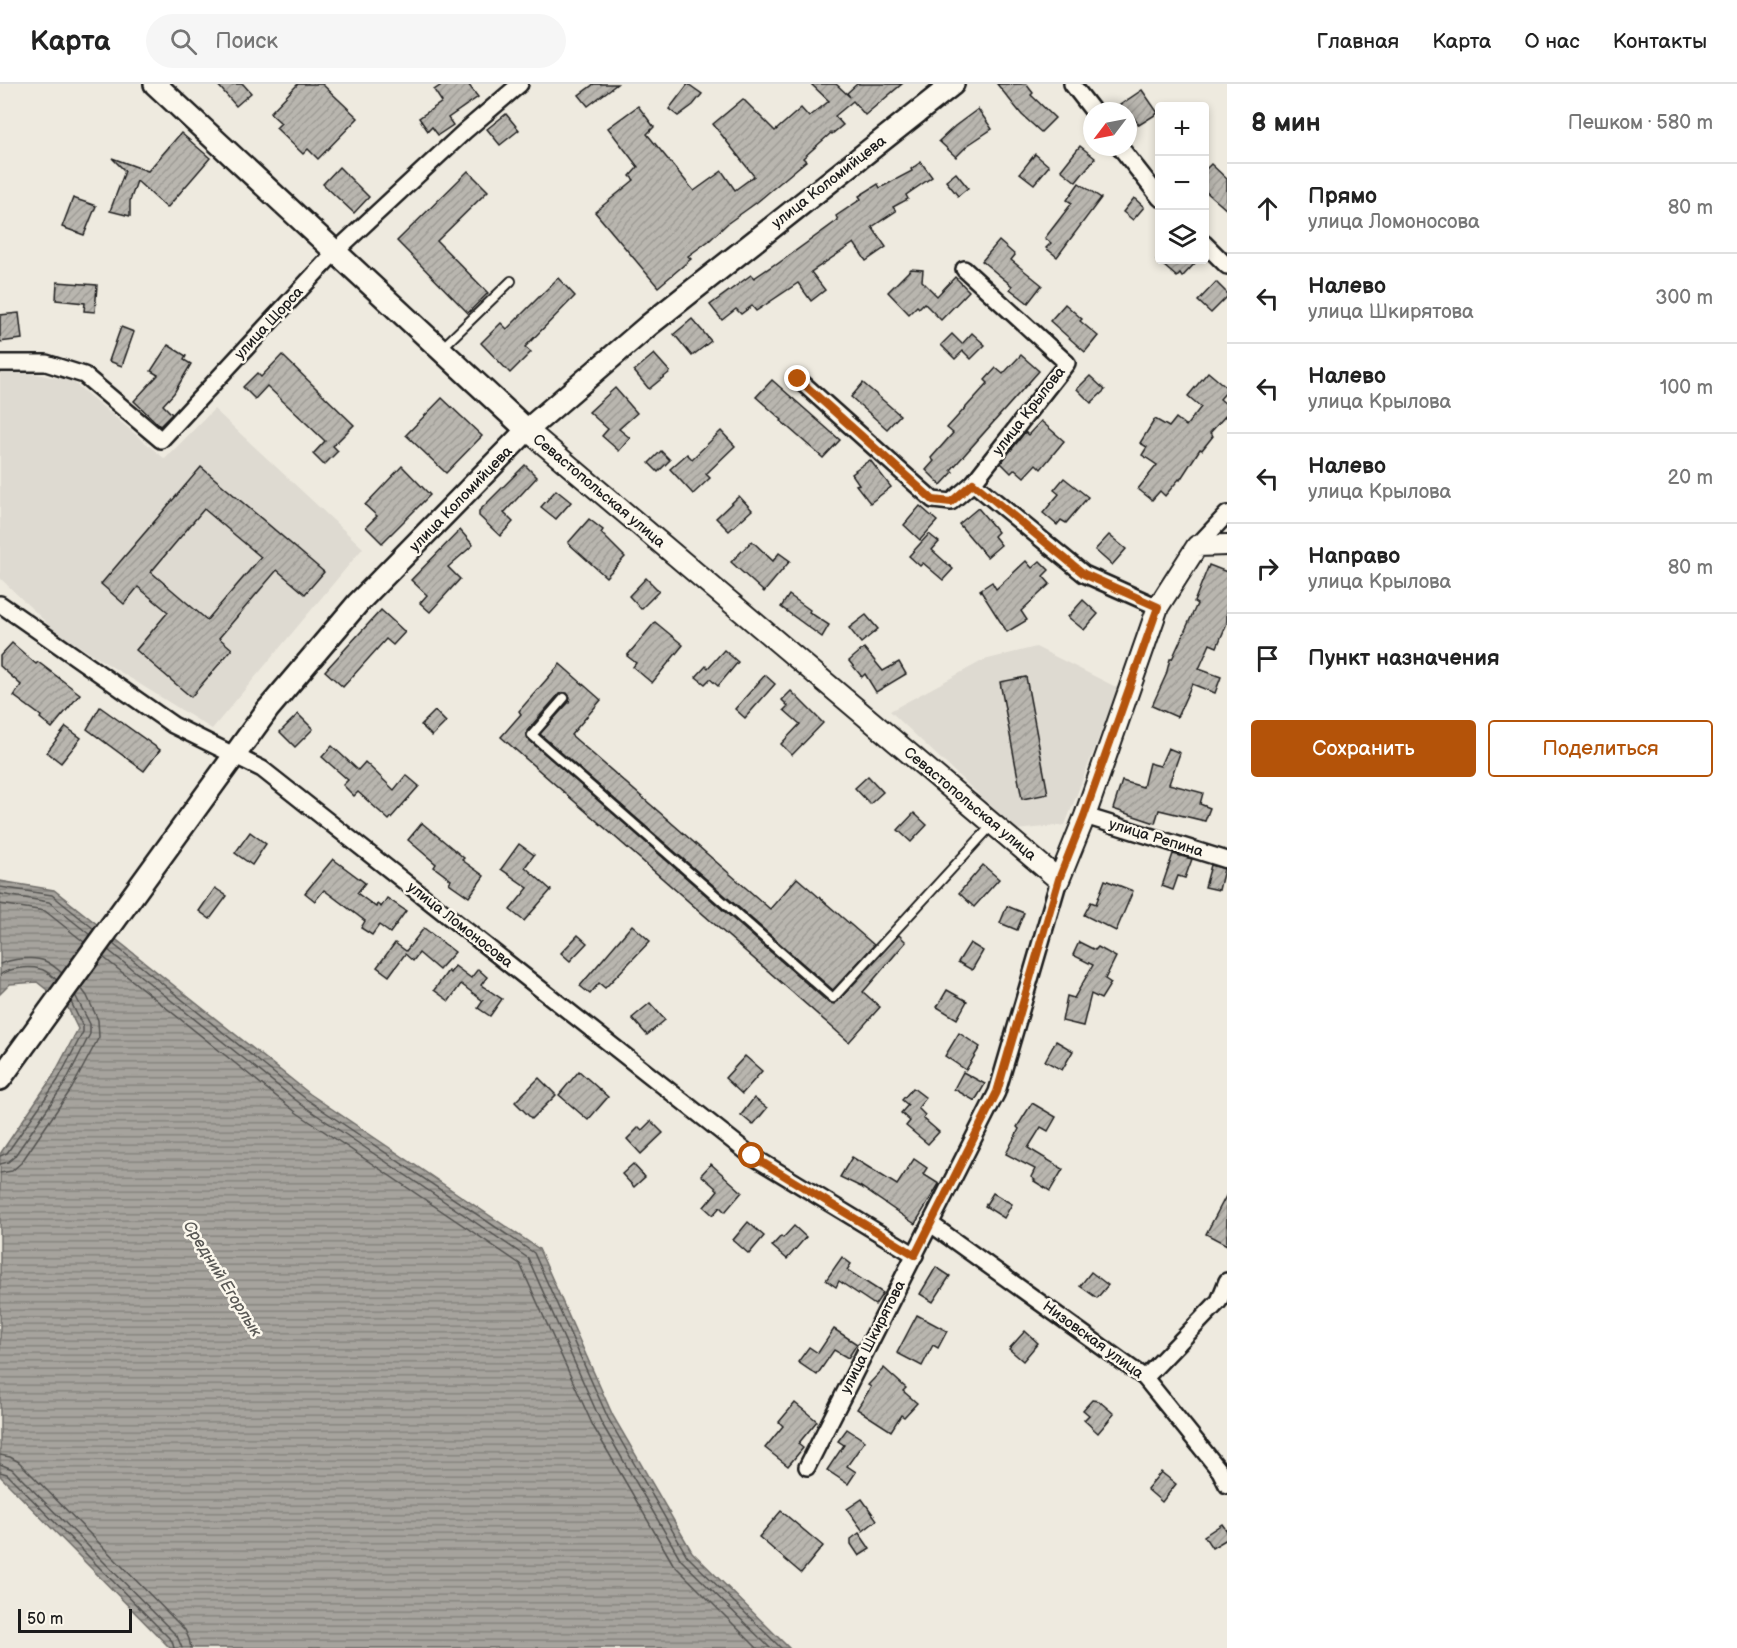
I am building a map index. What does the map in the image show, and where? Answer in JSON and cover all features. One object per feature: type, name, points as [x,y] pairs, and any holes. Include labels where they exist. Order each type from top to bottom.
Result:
[{"type":"main road","name":"Севастопольская улица","points":[[155,84],[527,430]]},
{"type":"main road","name":"улица Коломийцева","points":[[0,1078],[268,709],[358,603],[527,430],[649,325],[953,84]]},
{"type":"street","name":"улица Щорса","points":[[0,363],[46,363],[84,375],[161,440],[335,252],[465,131],[520,84]]},
{"type":"street","points":[[1072,84],[1086,102]]},
{"type":"street","points":[[1127,156],[1155,192]]},
{"type":"street","points":[[1209,248],[1227,266]]},
{"type":"street","name":"улица Крылова","points":[[798,379],[933,500],[951,502],[973,483],[1067,363],[964,269]]},
{"type":"street","name":"Севастопольская улица","points":[[527,430],[1059,879]]},
{"type":"street","points":[[973,483],[1084,574],[1158,607]]},
{"type":"street","name":"улица Шкирятова","points":[[807,1467],[997,1092],[1059,879],[1084,816],[1158,607],[1197,546],[1227,514]]},
{"type":"street","points":[[1197,546],[1227,545]]},
{"type":"street","name":"улица Ломоносова","points":[[0,604],[173,725],[262,769],[752,1156],[915,1255]]},
{"type":"street","name":"улица Репина","points":[[1084,816],[1227,860]]},
{"type":"street","name":"Низовская улица","points":[[931,1224],[1145,1378],[1225,1472]]},
{"type":"street","points":[[1145,1378],[1219,1301],[1227,1281]]},
{"type":"lane","points":[[441,350],[511,280]]},
{"type":"lane","points":[[564,699],[532,735],[832,998],[993,824]]},
{"type":"shaded area","points":[[11,369],[72,381],[165,459],[214,409],[363,548],[212,729],[56,632],[0,578],[0,372]]},
{"type":"shaded area","points":[[1036,647],[1118,688],[1065,825],[1016,830],[890,711],[984,660]]},
{"type":"water","name":"Средний Егорлык","points":[[0,881],[54,890],[310,1094],[539,1249],[613,1416],[692,1552],[789,1648],[170,1648],[0,1476],[0,1154],[53,1076],[78,1029],[67,1006],[37,982],[10,984],[0,994]]},
{"type":"building","points":[[217,84],[243,84],[251,93],[236,106]]},
{"type":"building","points":[[298,84],[322,84],[358,118],[318,159],[308,149],[303,154],[276,128],[281,123],[270,113]]},
{"type":"building","points":[[443,84],[468,84],[478,97],[448,118],[453,125],[438,135],[432,127],[428,131],[419,118],[442,102],[434,90]]},
{"type":"building","points":[[594,84],[617,84],[588,106],[579,95]]},
{"type":"building","points":[[688,84],[702,94],[693,105],[678,116],[669,109]]},
{"type":"building","points":[[811,84],[836,84],[850,97],[847,93],[857,84],[902,84],[865,115],[853,101],[835,116],[843,125],[803,158],[806,161],[688,256],[691,259],[658,287],[595,212],[634,180],[630,176],[638,167],[608,128],[638,106],[654,127],[647,134],[694,191],[722,171],[735,190],[754,176],[713,124],[743,99],[775,131],[801,108],[809,117],[829,101]]},
{"type":"building","points":[[997,84],[1026,84],[1033,93],[1031,95],[1055,118],[1041,132],[1022,115]]},
{"type":"building","points":[[1142,90],[1155,109],[1155,115],[1139,125],[1137,102],[1124,102]]},
{"type":"building","points":[[978,109],[992,129],[968,145],[956,157],[939,141]]},
{"type":"building","points":[[506,114],[519,130],[500,145],[487,129]]},
{"type":"building","points":[[181,133],[210,158],[167,208],[137,181],[130,201],[130,216],[110,211],[125,171],[112,158],[148,171]]},
{"type":"building","points":[[1080,146],[1083,148],[1083,156],[1095,158],[1076,182],[1061,170]]},
{"type":"building","points":[[1035,154],[1049,166],[1034,184],[1020,173]]},
{"type":"building","points":[[921,162],[932,177],[906,195],[908,199],[893,207],[896,211],[872,227],[886,247],[866,261],[854,243],[811,272],[825,290],[811,301],[798,283],[756,311],[752,306],[741,314],[736,309],[722,320],[710,305],[751,275],[754,278],[776,265],[838,220],[836,216],[861,199],[859,196],[878,184],[880,188],[912,171],[911,169]]},
{"type":"building","points":[[1211,164],[1227,179],[1227,210],[1209,194],[1209,166]]},
{"type":"building","points":[[339,167],[369,197],[354,213],[323,184]]},
{"type":"building","points":[[468,171],[488,191],[437,241],[488,293],[468,313],[397,241]]},
{"type":"building","points":[[956,173],[968,188],[958,196],[946,181]]},
{"type":"building","points":[[1079,183],[1101,198],[1057,257],[1046,248],[1051,243],[1045,238],[1072,203],[1067,200]]},
{"type":"building","points":[[73,198],[96,206],[84,235],[62,227]]},
{"type":"building","points":[[1134,198],[1144,207],[1133,220],[1123,212]]},
{"type":"building","points":[[999,241],[1015,255],[1011,260],[1042,285],[1028,303],[982,261]]},
{"type":"building","points":[[1162,264],[1194,264],[1182,277],[1180,274],[1177,277]]},
{"type":"building","points":[[911,269],[923,270],[922,281],[937,296],[955,277],[969,291],[941,320],[924,303],[909,314],[888,292]]},
{"type":"building","points":[[558,278],[575,296],[525,347],[531,352],[510,373],[481,343],[501,323],[507,329]]},
{"type":"building","points":[[57,282],[97,285],[95,312],[84,311],[85,303],[56,300]]},
{"type":"building","points":[[1216,282],[1227,293],[1227,297],[1211,313],[1198,301]]},
{"type":"building","points":[[1065,304],[1098,336],[1085,352],[1050,321]]},
{"type":"building","points":[[19,313],[22,339],[0,342],[0,315]]},
{"type":"building","points":[[692,319],[711,341],[692,356],[674,334]]},
{"type":"building","points":[[121,327],[134,332],[122,366],[109,361]]},
{"type":"building","points":[[972,333],[985,345],[971,359],[963,351],[955,359],[941,345],[952,334],[962,344]]},
{"type":"building","points":[[168,345],[186,356],[184,360],[191,364],[174,393],[163,405],[172,414],[160,426],[134,401],[158,375],[151,371]]},
{"type":"building","points":[[654,354],[670,372],[649,389],[634,371]]},
{"type":"building","points":[[282,355],[354,425],[333,446],[338,451],[324,465],[313,454],[325,441],[267,386],[255,399],[243,387],[257,373],[261,377]]},
{"type":"building","points":[[1021,355],[1039,371],[951,470],[953,472],[941,485],[926,470],[934,461],[931,458],[953,433],[947,428],[988,383],[985,380],[996,368],[1003,374]]},
{"type":"building","points":[[1208,372],[1227,388],[1220,399],[1227,405],[1227,414],[1210,433],[1213,436],[1202,450],[1200,449],[1180,480],[1165,496],[1160,491],[1152,500],[1138,489],[1157,465],[1142,455],[1147,447],[1140,443],[1155,419],[1169,427],[1176,418],[1186,426],[1201,407],[1188,396]]},
{"type":"building","points":[[1090,376],[1105,390],[1091,403],[1077,389]]},
{"type":"building","points":[[772,380],[840,440],[823,458],[756,397]]},
{"type":"building","points":[[863,383],[900,415],[887,429],[851,397]]},
{"type":"building","points":[[615,388],[637,413],[619,429],[630,438],[619,451],[602,436],[608,429],[589,412]]},
{"type":"building","points":[[442,398],[482,436],[446,473],[406,435]]},
{"type":"building","points":[[1041,421],[1064,441],[1041,469],[1036,464],[1024,477],[1015,469],[1011,473],[1001,463],[1025,432],[1028,435]]},
{"type":"building","points":[[721,431],[735,446],[706,474],[710,478],[693,494],[670,469],[687,454],[692,459]]},
{"type":"building","points":[[661,451],[670,460],[658,472],[649,463]]},
{"type":"building","points":[[870,460],[891,487],[870,503],[856,485],[859,484],[852,474]]},
{"type":"building","points":[[525,465],[537,477],[504,513],[513,522],[500,536],[479,516],[479,511]]},
{"type":"building","points":[[402,466],[430,495],[382,543],[366,527],[377,516],[365,505]]},
{"type":"building","points":[[201,467],[324,572],[305,594],[277,570],[219,638],[232,649],[191,697],[136,650],[168,612],[138,587],[124,604],[101,584]],"holes":[[[204,509],[261,557],[207,620],[151,572]]]},
{"type":"building","points":[[1064,478],[1088,497],[1066,523],[1061,520],[1057,525],[1043,513],[1059,494],[1054,490]]},
{"type":"building","points":[[556,490],[571,502],[556,519],[541,507]]},
{"type":"building","points":[[739,496],[752,510],[729,531],[716,518]]},
{"type":"building","points":[[920,506],[937,521],[920,540],[904,525]]},
{"type":"building","points":[[978,508],[998,532],[994,536],[1001,545],[987,557],[959,524]]},
{"type":"building","points":[[589,519],[603,530],[601,533],[625,557],[606,577],[568,543]]},
{"type":"building","points":[[460,530],[473,545],[448,567],[460,579],[430,612],[420,603],[427,595],[411,580]]},
{"type":"building","points":[[929,534],[939,542],[932,550],[953,569],[943,580],[923,563],[920,566],[909,556]]},
{"type":"building","points":[[1109,535],[1126,549],[1112,565],[1095,550]]},
{"type":"building","points":[[752,541],[773,561],[779,553],[790,561],[764,592],[731,562]]},
{"type":"building","points":[[1026,561],[1032,568],[1040,561],[1049,570],[1043,576],[1050,584],[1021,611],[1027,620],[1007,632],[980,590],[992,582],[996,589]]},
{"type":"building","points":[[1209,565],[1227,572],[1227,623],[1217,647],[1210,644],[1199,669],[1221,677],[1215,693],[1192,684],[1177,717],[1152,706],[1166,675],[1170,659],[1197,604],[1194,602]]},
{"type":"building","points":[[646,578],[659,591],[641,609],[629,596]]},
{"type":"building","points":[[789,595],[829,625],[822,637],[781,607]]},
{"type":"building","points":[[1083,600],[1098,614],[1084,630],[1068,617]]},
{"type":"building","points":[[381,610],[405,632],[393,645],[386,639],[343,687],[325,671]]},
{"type":"building","points":[[866,615],[878,629],[861,643],[849,628]]},
{"type":"building","points":[[655,622],[683,645],[652,683],[633,667],[636,663],[627,656]]},
{"type":"building","points":[[12,643],[36,664],[38,662],[80,694],[52,728],[40,718],[41,716],[14,696],[21,685],[0,666],[0,656]]},
{"type":"building","points":[[864,648],[883,671],[899,662],[906,674],[876,692],[865,674],[862,677],[849,661]]},
{"type":"building","points":[[724,650],[738,662],[718,686],[710,679],[705,684],[696,677],[706,666],[708,668]]},
{"type":"building","points":[[560,664],[601,700],[571,735],[770,909],[797,878],[874,945],[833,990],[540,734],[569,702],[570,697],[567,693],[559,694],[527,731],[528,739],[829,1003],[837,1002],[899,935],[906,942],[863,992],[880,1007],[849,1042],[501,737],[521,714],[519,711]]},
{"type":"building","points":[[765,675],[775,684],[745,718],[735,709]]},
{"type":"building","points":[[1026,677],[1048,794],[1022,799],[1000,682]]},
{"type":"building","points":[[791,691],[823,723],[792,755],[781,744],[800,724],[784,710],[788,706],[782,700]]},
{"type":"building","points":[[100,707],[160,750],[144,771],[87,729]]},
{"type":"building","points":[[435,711],[446,722],[432,736],[421,725]]},
{"type":"building","points":[[298,714],[313,729],[295,747],[280,732]]},
{"type":"building","points":[[66,727],[81,738],[61,763],[47,752]]},
{"type":"building","points":[[332,746],[358,770],[365,762],[394,790],[406,775],[419,786],[389,820],[358,792],[354,796],[343,785],[348,780],[322,757]]},
{"type":"building","points":[[1168,748],[1180,753],[1169,784],[1203,793],[1200,804],[1210,808],[1205,821],[1159,810],[1155,823],[1113,809],[1122,781],[1143,787],[1149,763],[1160,766]]},
{"type":"building","points":[[868,776],[883,792],[870,804],[855,788]]},
{"type":"building","points":[[914,813],[927,825],[911,842],[898,830]]},
{"type":"building","points":[[422,823],[464,858],[462,860],[484,876],[469,897],[449,883],[451,880],[434,867],[436,864],[408,840]]},
{"type":"building","points":[[250,832],[266,844],[252,865],[235,853]]},
{"type":"building","points":[[519,844],[534,855],[525,867],[551,890],[524,921],[510,910],[528,888],[501,869]]},
{"type":"building","points":[[1173,854],[1192,859],[1185,878],[1178,876],[1173,890],[1162,886]]},
{"type":"building","points":[[333,859],[365,883],[357,893],[376,907],[377,904],[381,907],[387,898],[406,911],[390,933],[379,925],[372,935],[361,928],[365,921],[324,890],[315,901],[305,893]]},
{"type":"building","points":[[983,865],[999,879],[974,907],[959,893]]},
{"type":"building","points":[[1211,865],[1224,869],[1219,890],[1205,887]]},
{"type":"building","points":[[1105,880],[1133,891],[1116,931],[1084,915],[1091,902],[1096,904]]},
{"type":"building","points":[[215,888],[227,896],[210,919],[199,911]]},
{"type":"building","points":[[1007,906],[1024,913],[1017,930],[1000,923]]},
{"type":"building","points":[[632,925],[650,941],[605,988],[599,983],[590,994],[580,986]]},
{"type":"building","points":[[424,928],[455,952],[439,970],[419,953],[413,961],[405,954],[389,976],[377,967],[395,943],[406,951]]},
{"type":"building","points":[[578,935],[587,943],[570,961],[561,953]]},
{"type":"building","points":[[1079,942],[1095,950],[1098,947],[1116,957],[1105,979],[1111,983],[1101,999],[1091,994],[1083,1026],[1062,1021],[1067,996],[1074,998],[1093,965],[1073,955]]},
{"type":"building","points":[[970,943],[983,951],[972,970],[958,962]]},
{"type":"building","points":[[455,966],[471,978],[478,969],[487,977],[481,985],[502,999],[490,1016],[478,1008],[483,1001],[461,984],[449,1001],[434,990],[448,971],[450,973]]},
{"type":"building","points":[[947,990],[967,1001],[957,1019],[937,1007]]},
{"type":"building","points":[[650,1003],[665,1020],[647,1035],[632,1018]]},
{"type":"building","points":[[959,1033],[980,1047],[966,1070],[945,1056]]},
{"type":"building","points":[[1056,1041],[1073,1051],[1062,1070],[1045,1061]]},
{"type":"building","points":[[745,1056],[762,1071],[742,1094],[725,1078]]},
{"type":"building","points":[[579,1071],[608,1097],[588,1120],[559,1095]]},
{"type":"building","points":[[963,1072],[985,1084],[975,1101],[954,1089]]},
{"type":"building","points":[[539,1078],[556,1095],[532,1119],[515,1102]]},
{"type":"building","points":[[913,1088],[926,1098],[918,1108],[925,1115],[923,1118],[939,1132],[928,1144],[906,1126],[910,1121],[901,1113],[908,1105],[902,1100]]},
{"type":"building","points":[[754,1098],[767,1108],[753,1125],[741,1115]]},
{"type":"building","points":[[1032,1103],[1056,1117],[1048,1131],[1041,1127],[1028,1148],[1063,1169],[1050,1191],[1031,1177],[1035,1169],[1006,1154],[1019,1129],[1017,1127]]},
{"type":"building","points":[[651,1121],[663,1133],[641,1154],[627,1139],[639,1127],[642,1130]]},
{"type":"building","points":[[852,1157],[897,1185],[914,1159],[927,1168],[923,1174],[939,1184],[915,1224],[861,1187],[840,1177]]},
{"type":"building","points":[[633,1164],[645,1177],[634,1187],[622,1174]]},
{"type":"building","points":[[711,1164],[742,1192],[725,1212],[720,1207],[713,1215],[704,1207],[718,1190],[701,1175]]},
{"type":"building","points":[[993,1193],[1012,1204],[1004,1218],[985,1206]]},
{"type":"building","points":[[1227,1194],[1227,1245],[1206,1234]]},
{"type":"building","points":[[748,1222],[764,1236],[749,1254],[733,1240]]},
{"type":"building","points":[[794,1226],[806,1237],[787,1259],[772,1246]]},
{"type":"building","points":[[842,1257],[851,1264],[847,1270],[883,1293],[875,1305],[839,1281],[836,1287],[826,1280]]},
{"type":"building","points":[[936,1267],[950,1276],[933,1302],[920,1294]]},
{"type":"building","points":[[1091,1272],[1108,1285],[1097,1298],[1080,1286]]},
{"type":"building","points":[[917,1315],[947,1331],[938,1348],[933,1345],[922,1366],[897,1353]]},
{"type":"building","points":[[834,1329],[857,1344],[848,1358],[834,1350],[817,1375],[798,1362],[809,1347],[818,1353]]},
{"type":"building","points":[[1025,1331],[1038,1343],[1023,1361],[1009,1349]]},
{"type":"building","points":[[884,1368],[906,1388],[903,1391],[917,1403],[904,1417],[901,1415],[891,1431],[857,1409],[871,1387],[868,1385]]},
{"type":"building","points":[[1092,1400],[1099,1401],[1114,1414],[1098,1433],[1084,1420],[1089,1415],[1083,1410]]},
{"type":"building","points":[[795,1403],[817,1421],[798,1444],[803,1448],[788,1466],[765,1448],[783,1426],[779,1422]]},
{"type":"building","points":[[847,1429],[865,1441],[847,1466],[856,1472],[848,1484],[827,1470],[844,1445],[838,1441]]},
{"type":"building","points":[[1161,1472],[1176,1484],[1162,1502],[1147,1489]]},
{"type":"building","points":[[862,1499],[877,1520],[863,1531],[847,1509]]},
{"type":"building","points":[[781,1511],[823,1546],[801,1573],[759,1537]]},
{"type":"building","points":[[1222,1524],[1227,1531],[1227,1539],[1212,1548],[1204,1536]]},
{"type":"building","points":[[859,1533],[870,1549],[859,1556],[851,1544],[851,1539]]},
{"type":"route","points":[[752,1156],[915,1255],[997,1092],[1059,879],[1084,816],[1158,607],[1084,574],[973,483],[951,502],[933,500],[798,379]]}]
